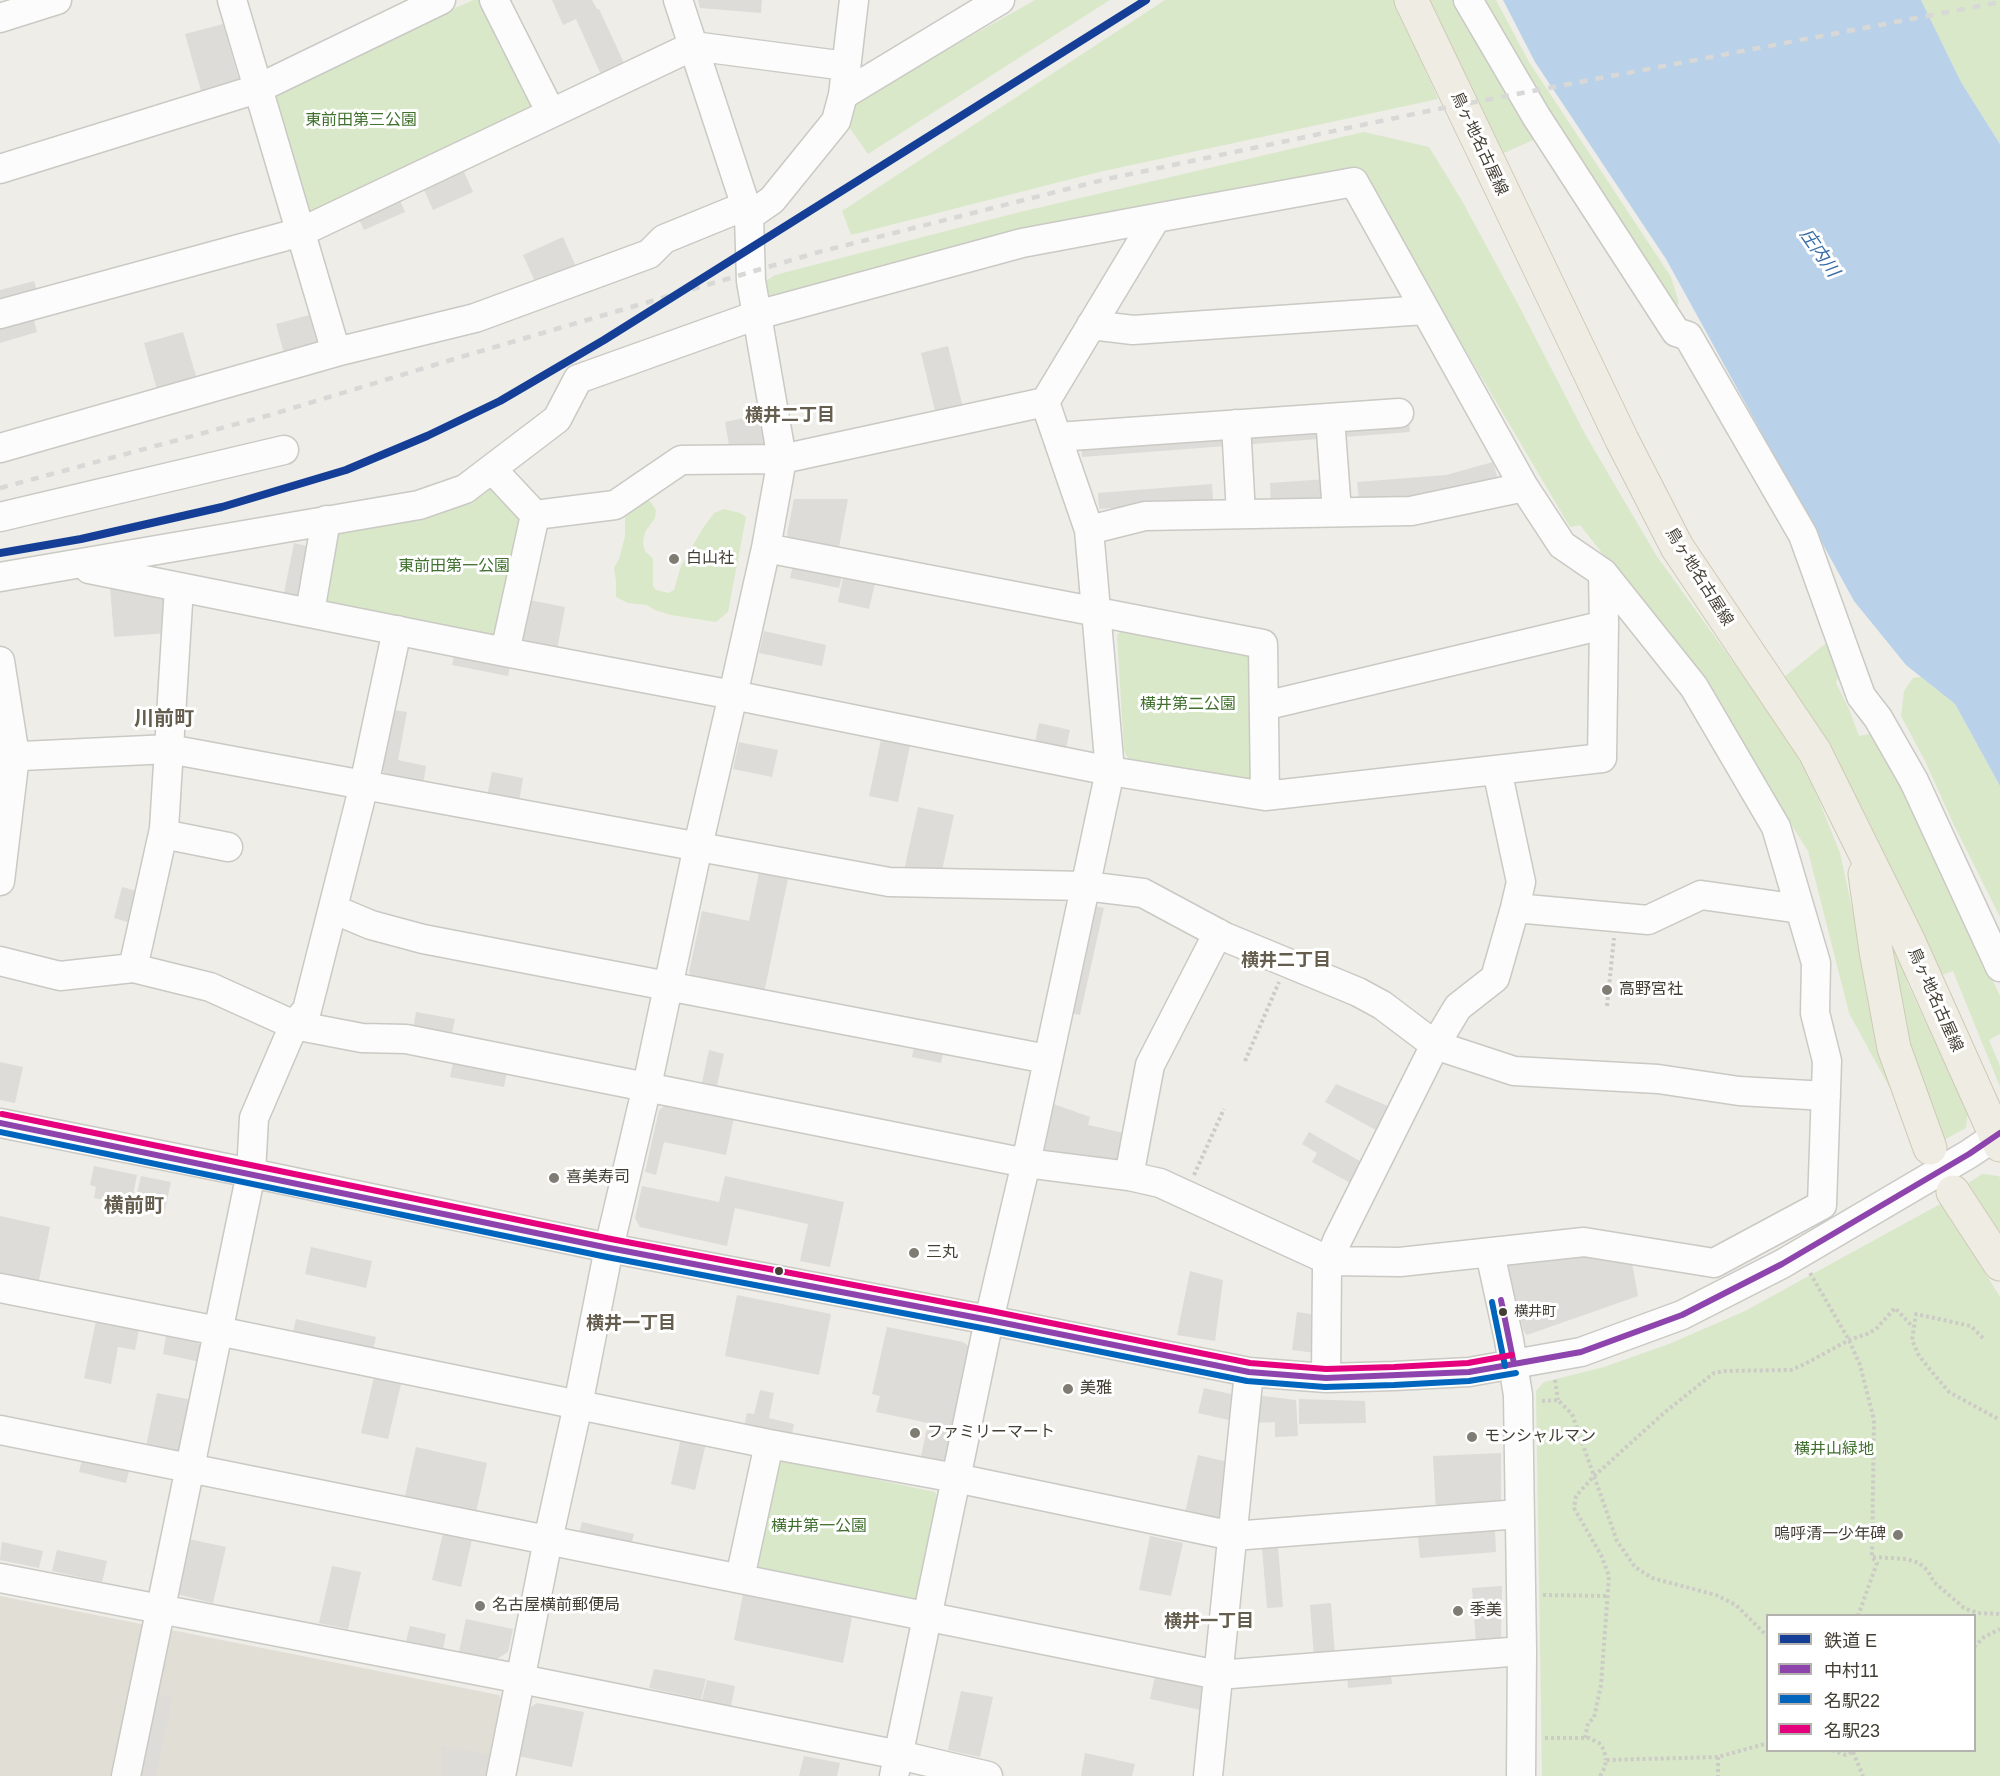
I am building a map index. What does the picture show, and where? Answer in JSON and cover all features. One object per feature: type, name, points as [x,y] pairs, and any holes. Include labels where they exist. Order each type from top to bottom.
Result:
[{"type":"main road","name":"鳥ヶ地名古屋線","points":[[1412,0],[1617,430],[1677,547],[1815,752],[1908,940],[1998,1138]]},
{"type":"main road","points":[[1860,844],[1876,951],[1894,1048],[1930,1148]]},
{"type":"main road","points":[[1953,1192],[2000,1264]]},
{"type":"street","points":[[0,18],[57,0]]},
{"type":"street","points":[[232,0],[336,352]]},
{"type":"street","points":[[0,169],[257,89],[441,0]]},
{"type":"street","points":[[495,0],[551,113]]},
{"type":"street","points":[[501,1776],[609,1248],[647,1086],[698,846],[734,695],[766,548],[782,459],[751,281],[747,211],[678,0]]},
{"type":"street","points":[[0,448],[336,352],[475,318],[649,254],[664,239],[747,211],[772,200],[836,121],[843,95],[854,0]]},
{"type":"street","points":[[843,95],[1000,0]]},
{"type":"street","points":[[1468,0],[1536,116],[1676,332],[1688,336],[1803,536],[1861,696],[1878,718],[1914,781],[2000,967]]},
{"type":"street","points":[[0,314],[301,232],[693,46],[846,66]]},
{"type":"street","points":[[0,577],[419,505],[465,489],[557,419],[578,379],[757,315],[1022,243],[1354,182],[1524,487],[1563,545],[1603,573],[1694,687],[1776,827],[1816,963],[1815,1013],[1827,1061],[1822,1205],[1714,1263],[1584,1242],[1400,1262],[1330,1261],[1160,1183],[1129,1176],[1026,1163],[406,1039],[362,1038],[294,1025],[210,987],[133,968],[60,976],[0,961]]},
{"type":"street","points":[[535,515],[615,505],[681,460],[782,459],[1045,402],[1156,218]]},
{"type":"street","points":[[1091,325],[1133,330],[1425,310]]},
{"type":"street","points":[[896,1766],[989,1320],[1026,1163],[1110,771],[1089,530],[1045,402]]},
{"type":"street","points":[[1057,437],[1399,413]]},
{"type":"street","points":[[1330,418],[1337,512]]},
{"type":"street","points":[[1236,424],[1241,514]]},
{"type":"street","points":[[0,517],[284,450]]},
{"type":"street","points":[[492,469],[535,515]]},
{"type":"street","points":[[1089,530],[1145,516],[1411,511],[1524,487]]},
{"type":"street","points":[[505,652],[535,515]]},
{"type":"street","points":[[310,612],[326,520]]},
{"type":"street","points":[[766,548],[1263,644],[1265,796]]},
{"type":"street","points":[[72,566],[1110,771],[1265,796],[1602,758],[1605,625],[1603,573]]},
{"type":"street","points":[[133,968],[163,834],[179,587]]},
{"type":"street","points":[[1264,706],[1605,625]]},
{"type":"street","points":[[126,1776],[250,1173],[254,1118],[294,1025],[307,1010],[363,785],[398,630]]},
{"type":"street","points":[[0,661],[8,757],[0,882]]},
{"type":"street","points":[[8,757],[169,749],[889,882],[1085,886],[1143,893],[1218,933],[1358,992],[1382,1005],[1435,1045],[1514,1071],[1658,1079],[1739,1091],[1826,1096]]},
{"type":"street","points":[[1326,1378],[1327,1269],[1337,1241],[1435,1045],[1458,1007],[1495,978],[1515,908],[1521,882],[1497,770]]},
{"type":"street","points":[[163,834],[228,847]]},
{"type":"street","points":[[1515,908],[1648,920],[1701,895],[1800,909]]},
{"type":"street","points":[[333,909],[371,925],[423,939],[1047,1059]]},
{"type":"street","points":[[1129,1176],[1150,1065],[1218,933]]},
{"type":"street","points":[[0,1123],[609,1248],[1249,1372],[1326,1378],[1468,1372],[1581,1352],[1682,1315],[1782,1264],[1998,1138]]},
{"type":"street","points":[[1490,1253],[1514,1364],[1518,1395],[1522,1651],[1521,1776]]},
{"type":"street","points":[[0,1288],[769,1444],[956,1478],[1233,1536],[1519,1514]]},
{"type":"street","points":[[1208,1776],[1249,1372]]},
{"type":"street","points":[[0,1430],[1218,1675],[1522,1651]]},
{"type":"street","points":[[740,1578],[769,1444]]},
{"type":"street","points":[[0,1578],[521,1679],[896,1766],[988,1776]]},
{"type":"path","points":[[1607,1006],[1617,917]]},
{"type":"path","points":[[1245,1061],[1288,962]]},
{"type":"path","points":[[1186,1195],[1224,1108]]},
{"type":"path","points":[[1809,1271],[1849,1340],[1860,1365],[1874,1420],[1872,1557],[1877,1563],[1859,1614]]},
{"type":"path","points":[[1585,1738],[1601,1686],[1609,1576],[1601,1555],[1574,1508],[1576,1496],[1593,1477],[1684,1395],[1714,1373],[1791,1370],[1849,1340],[1876,1329],[1895,1308],[1913,1327]]},
{"type":"path","points":[[1983,1338],[1971,1326],[1916,1314],[1912,1340],[1918,1354],[1949,1392],[2000,1420]]},
{"type":"path","points":[[1553,1374],[1558,1400],[1572,1414],[1617,1541],[1635,1567],[1652,1578],[1716,1595],[1736,1605],[1766,1636]]},
{"type":"path","points":[[1536,1401],[1558,1400]]},
{"type":"path","points":[[1872,1557],[1907,1558],[1928,1571],[1934,1582],[1964,1608],[1978,1613],[2000,1614]]},
{"type":"path","points":[[1534,1595],[1608,1596]]},
{"type":"path","points":[[1976,1645],[1984,1637],[2000,1629]]},
{"type":"path","points":[[1542,1738],[1585,1738],[1599,1743],[1604,1750],[1606,1760],[1600,1776]]},
{"type":"path","points":[[1606,1760],[1718,1757],[1766,1743]]},
{"type":"path","points":[[1838,1752],[1846,1755],[1853,1752]]},
{"type":"path","points":[[1855,1752],[1863,1776]]},
{"type":"path","points":[[1718,1757],[1718,1776]]},
{"type":"shaded area","points":[[552,0],[592,0],[599,9],[626,67],[602,77],[576,19],[563,25]]},
{"type":"shaded area","points":[[698,0],[762,0],[761,13],[700,8]]},
{"type":"shaded area","points":[[223,24],[239,80],[203,98],[185,34]]},
{"type":"shaded area","points":[[461,165],[473,192],[433,210],[421,183]]},
{"type":"shaded area","points":[[398,196],[405,212],[364,230],[357,215]]},
{"type":"shaded area","points":[[563,237],[577,269],[537,286],[523,255]]},
{"type":"shaded area","points":[[34,281],[39,297],[0,308],[0,290]]},
{"type":"shaded area","points":[[309,315],[318,346],[286,361],[276,324]]},
{"type":"shaded area","points":[[33,317],[37,332],[0,343],[0,326]]},
{"type":"shaded area","points":[[183,332],[199,386],[159,397],[144,343]]},
{"type":"shaded area","points":[[948,346],[964,412],[937,419],[921,353]]},
{"type":"shaded area","points":[[1408,404],[1410,432],[1082,457],[1080,429]]},
{"type":"shaded area","points":[[759,415],[765,444],[760,451],[730,451],[725,422]]},
{"type":"shaded area","points":[[1493,462],[1498,479],[1448,493],[1359,500],[1357,482],[1446,475]]},
{"type":"shaded area","points":[[1327,479],[1329,500],[1271,501],[1270,483]]},
{"type":"shaded area","points":[[1212,484],[1213,500],[1099,509],[1098,493]]},
{"type":"shaded area","points":[[794,499],[848,499],[838,552],[793,543],[787,534]]},
{"type":"shaded area","points":[[294,543],[311,547],[302,598],[283,598]]},
{"type":"shaded area","points":[[794,561],[843,572],[839,588],[790,578]]},
{"type":"shaded area","points":[[844,572],[876,579],[869,609],[838,602]]},
{"type":"shaded area","points":[[110,587],[163,597],[169,604],[168,633],[114,637]]},
{"type":"shaded area","points":[[524,599],[565,607],[557,650],[524,644],[517,635]]},
{"type":"shaded area","points":[[764,631],[826,645],[822,666],[759,653]]},
{"type":"shaded area","points":[[455,651],[511,662],[508,676],[452,665]]},
{"type":"shaded area","points":[[393,710],[407,712],[398,760],[426,766],[423,785],[388,778],[381,768]]},
{"type":"shaded area","points":[[1039,723],[1070,730],[1066,748],[1035,742]]},
{"type":"shaded area","points":[[882,735],[911,741],[898,802],[869,796]]},
{"type":"shaded area","points":[[739,742],[778,750],[772,777],[733,769]]},
{"type":"shaded area","points":[[492,772],[523,778],[519,802],[487,796]]},
{"type":"shaded area","points":[[918,807],[954,815],[941,875],[903,875]]},
{"type":"shaded area","points":[[760,868],[789,874],[764,993],[694,979],[689,972],[702,911],[749,921]]},
{"type":"shaded area","points":[[122,887],[140,892],[131,923],[114,918]]},
{"type":"shaded area","points":[[1090,905],[1104,908],[1080,1015],[1066,1012]]},
{"type":"shaded area","points":[[416,1012],[455,1019],[451,1037],[413,1029]]},
{"type":"shaded area","points":[[915,1042],[944,1048],[941,1063],[912,1057]]},
{"type":"shaded area","points":[[709,1050],[724,1054],[716,1090],[701,1087]]},
{"type":"shaded area","points":[[0,1062],[23,1067],[15,1103],[0,1100]]},
{"type":"shaded area","points":[[453,1062],[507,1072],[504,1087],[450,1077]]},
{"type":"shaded area","points":[[1336,1084],[1395,1109],[1381,1133],[1325,1102]]},
{"type":"shaded area","points":[[1048,1102],[1090,1117],[1088,1125],[1124,1133],[1118,1161],[1047,1154],[1040,1143]]},
{"type":"shaded area","points":[[668,1103],[734,1117],[726,1155],[664,1142],[656,1175],[645,1172],[659,1110]]},
{"type":"shaded area","points":[[1309,1132],[1365,1164],[1354,1185],[1312,1162],[1317,1153],[1302,1144]]},
{"type":"shaded area","points":[[94,1166],[137,1175],[131,1205],[94,1198],[96,1187],[90,1185]]},
{"type":"shaded area","points":[[141,1176],[171,1182],[164,1214],[134,1207]]},
{"type":"shaded area","points":[[725,1176],[844,1202],[830,1267],[800,1261],[808,1224],[735,1208],[727,1246],[640,1227],[635,1218],[642,1186],[719,1202]]},
{"type":"shaded area","points":[[0,1216],[50,1227],[38,1285],[0,1277]]},
{"type":"shaded area","points":[[311,1247],[372,1261],[366,1288],[305,1274]]},
{"type":"shaded area","points":[[1587,1250],[1631,1257],[1638,1296],[1527,1335],[1523,1330],[1508,1267],[1518,1256]]},
{"type":"shaded area","points":[[1190,1271],[1223,1280],[1215,1341],[1177,1335]]},
{"type":"shaded area","points":[[737,1295],[831,1314],[819,1375],[725,1356]]},
{"type":"shaded area","points":[[1297,1312],[1317,1315],[1316,1353],[1292,1350]]},
{"type":"shaded area","points":[[296,1319],[376,1337],[372,1354],[292,1336]]},
{"type":"shaded area","points":[[96,1321],[139,1330],[135,1350],[118,1347],[111,1384],[84,1378]]},
{"type":"shaded area","points":[[887,1327],[963,1342],[971,1348],[947,1460],[939,1465],[920,1461],[928,1423],[876,1412],[880,1396],[872,1394]]},
{"type":"shaded area","points":[[166,1336],[199,1343],[203,1350],[200,1362],[163,1354]]},
{"type":"shaded area","points":[[374,1377],[401,1384],[388,1439],[361,1433]]},
{"type":"shaded area","points":[[1204,1388],[1235,1395],[1233,1421],[1198,1413]]},
{"type":"shaded area","points":[[760,1390],[774,1393],[769,1418],[794,1424],[791,1438],[744,1427],[747,1413],[754,1414]]},
{"type":"shaded area","points":[[157,1393],[192,1400],[182,1450],[171,1456],[145,1451]]},
{"type":"shaded area","points":[[1255,1395],[1296,1400],[1298,1436],[1275,1437],[1275,1422],[1251,1423]]},
{"type":"shaded area","points":[[1299,1399],[1365,1401],[1366,1423],[1299,1424]]},
{"type":"shaded area","points":[[681,1438],[706,1443],[695,1490],[671,1484]]},
{"type":"shaded area","points":[[416,1447],[487,1463],[475,1517],[404,1501]]},
{"type":"shaded area","points":[[1501,1453],[1501,1502],[1436,1512],[1433,1456]]},
{"type":"shaded area","points":[[1198,1455],[1228,1462],[1223,1516],[1215,1523],[1184,1517]]},
{"type":"shaded area","points":[[83,1456],[130,1467],[126,1483],[79,1472]]},
{"type":"shaded area","points":[[582,1522],[634,1534],[630,1549],[578,1537]]},
{"type":"shaded area","points":[[444,1529],[473,1535],[461,1587],[432,1580]]},
{"type":"shaded area","points":[[1495,1531],[1496,1552],[1420,1558],[1418,1537]]},
{"type":"shaded area","points":[[1150,1536],[1183,1543],[1171,1596],[1139,1590]]},
{"type":"shaded area","points":[[184,1538],[226,1547],[213,1603],[172,1593]]},
{"type":"shaded area","points":[[2,1542],[43,1551],[39,1568],[0,1560]]},
{"type":"shaded area","points":[[1278,1547],[1283,1607],[1267,1608],[1262,1548]]},
{"type":"shaded area","points":[[57,1550],[107,1561],[102,1582],[52,1571]]},
{"type":"shaded area","points":[[332,1566],[361,1572],[348,1629],[319,1623]]},
{"type":"shaded area","points":[[1502,1586],[1501,1638],[1499,1641],[1476,1643],[1472,1588]]},
{"type":"shaded area","points":[[744,1589],[853,1612],[843,1663],[734,1640]]},
{"type":"shaded area","points":[[0,1596],[499,1695],[505,1705],[493,1755],[490,1755],[485,1776],[0,1776]]},
{"type":"shaded area","points":[[1331,1603],[1335,1656],[1314,1657],[1310,1605]]},
{"type":"shaded area","points":[[466,1619],[513,1629],[508,1652],[495,1660],[459,1652]]},
{"type":"shaded area","points":[[410,1626],[446,1634],[443,1649],[406,1641]]},
{"type":"shaded area","points":[[654,1669],[706,1679],[701,1699],[649,1688]]},
{"type":"shaded area","points":[[1390,1669],[1392,1684],[1348,1688],[1347,1672]]},
{"type":"shaded area","points":[[1156,1672],[1202,1681],[1207,1690],[1205,1711],[1150,1699]]},
{"type":"shaded area","points":[[707,1680],[735,1686],[731,1706],[702,1700]]},
{"type":"shaded area","points":[[961,1691],[993,1697],[980,1757],[948,1750]]},
{"type":"shaded area","points":[[153,1693],[173,1697],[156,1776],[136,1776]]},
{"type":"shaded area","points":[[537,1703],[584,1712],[572,1767],[518,1756],[531,1707]]},
{"type":"shaded area","points":[[441,1745],[490,1755],[485,1776],[441,1776]]},
{"type":"shaded area","points":[[1085,1753],[1135,1764],[1132,1776],[1081,1776]]},
{"type":"shaded area","points":[[804,1756],[840,1763],[837,1776],[799,1776]]},
{"type":"green space","name":"東前田第三公園","points":[[473,0],[488,0],[536,103],[533,110],[311,216],[306,213],[271,98],[276,90]]},
{"type":"green space","points":[[1035,0],[1110,0],[868,154],[849,127],[854,102]]},
{"type":"green space","points":[[1165,0],[1395,0],[1438,99],[1099,172],[851,235],[842,211]]},
{"type":"green space","points":[[1429,0],[1461,0],[1538,138],[1499,155]]},
{"type":"green space","points":[[1480,0],[1496,0],[1529,62],[1671,277],[1679,303],[1677,306],[1654,270],[1633,245]]},
{"type":"green space","points":[[1921,0],[2000,0],[2000,144],[1961,82]]},
{"type":"green space","points":[[1364,132],[1429,147],[1461,199],[1585,434],[1656,555],[1802,758],[1840,853],[1881,1040],[1911,1127],[1849,1013],[1808,851],[1696,673],[1580,525],[1570,527],[1361,173],[773,299],[761,284],[775,275],[1020,212]]},
{"type":"green space","name":"東前田第一公園","points":[[487,483],[525,519],[503,633],[492,636],[326,606],[319,597],[333,535],[345,526]]},
{"type":"green space","points":[[643,501],[650,501],[656,510],[655,518],[645,532],[643,543],[645,551],[653,559],[653,586],[656,590],[668,593],[674,590],[681,566],[714,513],[724,509],[746,517],[728,612],[716,622],[671,615],[647,605],[628,603],[616,597],[614,568],[619,559],[625,536],[625,517]]},
{"type":"green space","name":"横井第二公園","points":[[1127,625],[1249,650],[1258,773],[1248,783],[1130,762],[1124,751],[1117,635]]},
{"type":"green space","points":[[1826,643],[1840,672],[1836,683],[1859,736],[1874,733],[1903,788],[2000,996],[2000,1034],[1989,1040],[2000,1066],[2000,1087],[1953,971],[1936,977],[1833,749],[1783,678]]},
{"type":"green space","points":[[1921,677],[1955,704],[2000,786],[2000,917],[1901,716],[1904,691],[1913,678]]},
{"type":"green space","points":[[1887,918],[1898,942],[1908,985],[1968,1111],[1966,1128],[1944,1140],[1908,1044]]},
{"type":"green space","points":[[1982,1174],[2000,1178],[2000,1241],[1964,1186]]},
{"type":"green space","name":"横井山緑地","points":[[1942,1203],[2000,1297],[2000,1776],[1542,1776],[1536,1391],[1544,1382],[1604,1367],[1669,1344],[1745,1311]]},
{"type":"green space","name":"横井第一公園","points":[[778,1459],[935,1492],[938,1499],[917,1598],[906,1602],[755,1573]]},
{"type":"water","name":"庄内川","points":[[1503,0],[1921,0],[1961,82],[2000,144],[2000,786],[1955,704],[1906,665],[1854,601],[1666,259],[1535,62]]},
{"type":"railway","points":[[0,488],[270,415],[819,252],[1107,179],[1433,110],[2000,2]]},
{"type":"rail line","name":"E","points":[[0,553],[81,539],[222,507],[346,470],[427,436],[500,401],[604,340],[1146,0]]},
{"type":"transit line","name":"名駅23","points":[[2,1114],[611,1239],[1250,1363],[1326,1369],[1394,1367],[1468,1363],[1512,1355]]},
{"type":"transit line","name":"中村11","points":[[0,1123],[609,1248],[1249,1372],[1326,1378],[1469,1372],[1581,1352],[1682,1315],[1782,1264],[1969,1154],[2000,1133]]},
{"type":"transit line","name":"名駅22","points":[[0,1132],[607,1257],[1247,1381],[1325,1387],[1394,1385],[1469,1381],[1516,1373]]},
{"type":"transit line","name":"中村11","points":[[1501,1300],[1514,1364]]},
{"type":"transit line","name":"名駅22","points":[[1492,1302],[1505,1366]]},
{"type":"place","name":"白山社","points":[[674,559]]},
{"type":"place","name":"高野宮社","points":[[1607,990]]},
{"type":"place","name":"喜美寿司","points":[[554,1178]]},
{"type":"place","name":"三丸","points":[[914,1253]]},
{"type":"place","name":"横井町","points":[[1503,1312]]},
{"type":"place","name":"美雅","points":[[1068,1389]]},
{"type":"place","name":"ファミリーマート","points":[[915,1433]]},
{"type":"place","name":"モンシャルマン","points":[[1472,1437]]},
{"type":"place","name":"嗚呼清一少年碑","points":[[1898,1535]]},
{"type":"place","name":"名古屋横前郵便局","points":[[480,1606]]},
{"type":"place","name":"季美","points":[[1458,1611]]},
{"type":"district","name":"横井二丁目","points":[[790,416]]},
{"type":"district","name":"川前町","points":[[164,719]]},
{"type":"district","name":"横井二丁目","points":[[1286,961]]},
{"type":"district","name":"横前町","points":[[134,1206]]},
{"type":"district","name":"横井一丁目","points":[[631,1324]]},
{"type":"district","name":"横井一丁目","points":[[1209,1622]]}]
